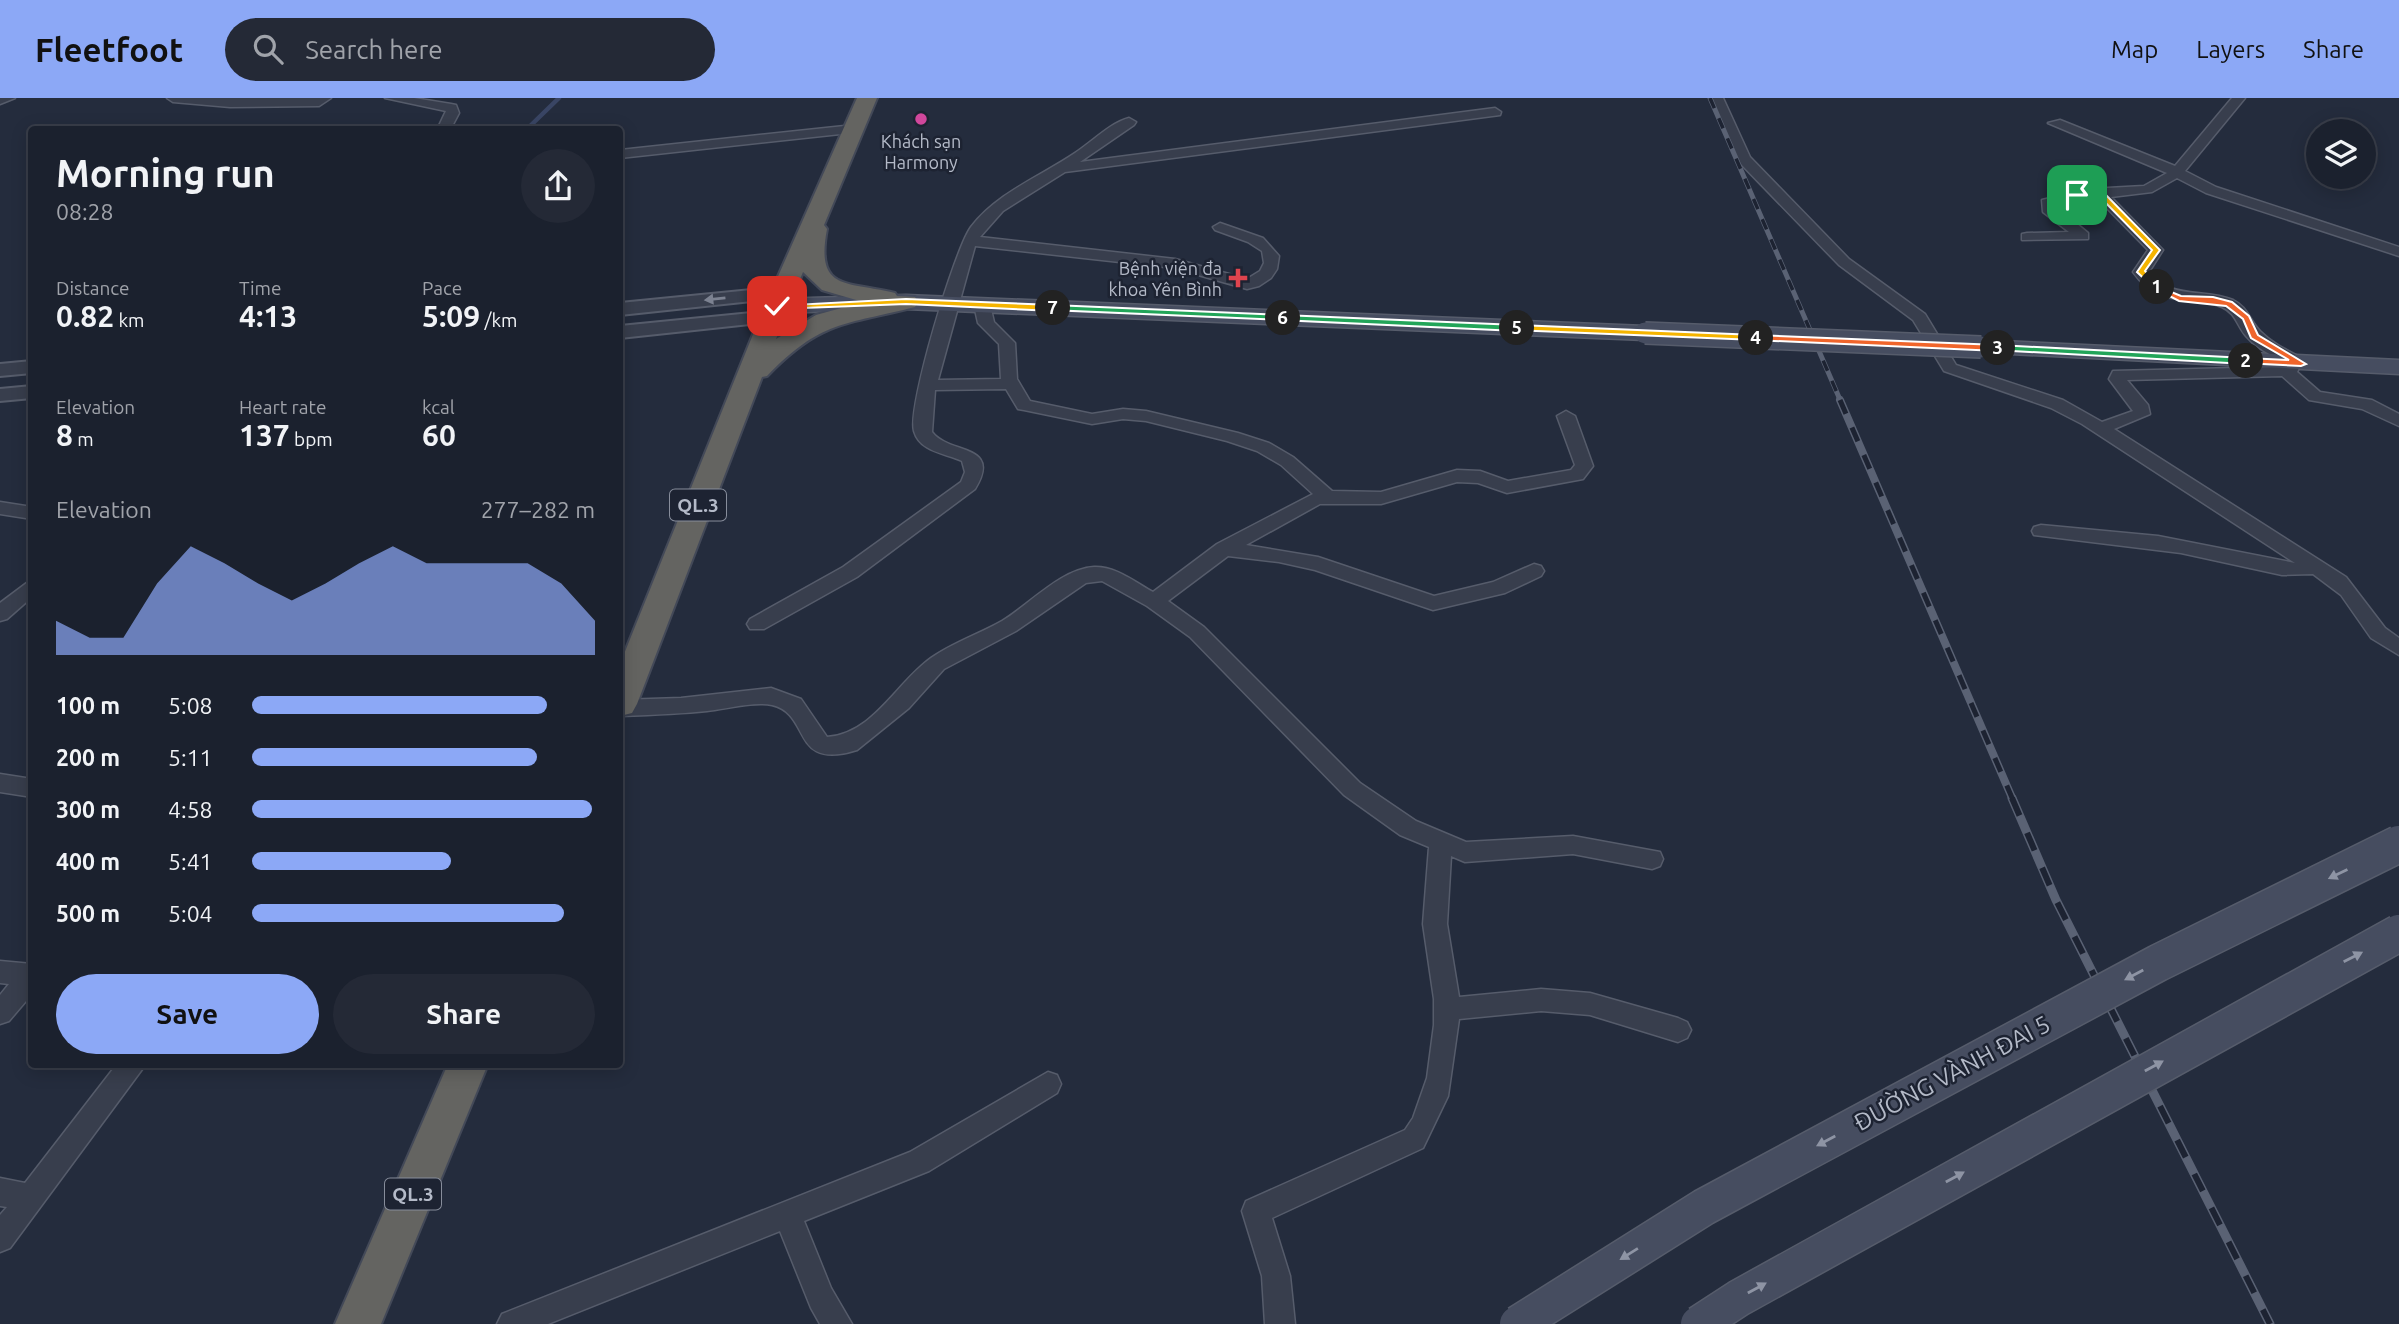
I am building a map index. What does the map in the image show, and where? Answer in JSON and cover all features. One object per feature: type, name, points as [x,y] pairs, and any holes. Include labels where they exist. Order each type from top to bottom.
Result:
[{"type":"highway","name":"QL.3","points":[[623,698],[778,305],[867,98]]},
{"type":"highway","points":[[816,220],[811,256],[812,266],[818,276],[836,287],[854,293],[906,302]]},
{"type":"highway","points":[[747,382],[789,339],[817,322],[839,313],[906,302]]},
{"type":"highway","name":"QL.3","points":[[358,1324],[466,1068]]},
{"type":"main road","points":[[778,305],[951,303],[1981,347],[2291,367],[2399,367]]},
{"type":"main road","name":"ĐƯỜNG VÀNH ĐAI 5","points":[[1518,1324],[1704,1207],[2158,963],[2399,844]]},
{"type":"main road","points":[[1699,1324],[1751,1291],[2399,933]]},
{"type":"street","points":[[0,100],[9,98]]},
{"type":"street","points":[[173,98],[244,103],[319,102],[325,98]]},
{"type":"street","points":[[391,98],[451,108],[453,113],[445,126]]},
{"type":"street","points":[[1717,98],[1744,159],[1844,262],[1919,317],[1950,368],[2057,404],[2101,428],[2348,589],[2375,632],[2399,648]]},
{"type":"street","points":[[2026,237],[2083,236],[2046,205],[2078,195],[2150,189],[2175,171],[2239,98]]},
{"type":"street","points":[[1062,168],[1496,112]]},
{"type":"street","points":[[757,624],[850,572],[969,485],[976,472],[975,465],[967,457],[931,442],[924,435],[929,385],[970,241],[1000,205],[1062,168],[1129,122]]},
{"type":"street","points":[[2055,123],[2151,159],[2211,190],[2399,252]]},
{"type":"street","points":[[623,154],[854,128]]},
{"type":"street","points":[[2100,192],[2156,250],[2145,262],[2141,272],[2144,278],[2179,299],[2213,300],[2229,304],[2246,318],[2255,336],[2291,367],[2315,396],[2366,404],[2399,421]]},
{"type":"street","points":[[970,241],[1080,251],[1174,264],[1247,284],[1256,284],[1264,278],[1270,269],[1271,254],[1265,245],[1220,228]]},
{"type":"street","points":[[623,309],[778,305]]},
{"type":"street","points":[[623,331],[778,305]]},
{"type":"street","points":[[982,305],[986,323],[1006,343],[1011,384],[1024,405],[1092,419],[1124,415],[1146,416],[1263,447],[1287,461],[1328,496]]},
{"type":"street","points":[[0,370],[28,367]]},
{"type":"street","points":[[2101,428],[2141,414],[2142,409],[2117,379],[2119,375],[2291,367]]},
{"type":"street","points":[[929,385],[1011,384]]},
{"type":"street","points":[[0,395],[28,392]]},
{"type":"street","points":[[1154,600],[1224,549],[1315,499],[1328,496],[1381,498],[1471,475],[1507,487],[1577,475],[1584,466],[1566,416]]},
{"type":"street","points":[[0,508],[28,512]]},
{"type":"street","points":[[2041,531],[2149,542],[2229,555],[2291,571],[2316,567]]},
{"type":"street","points":[[1224,549],[1279,555],[1318,564],[1433,603],[1498,588],[1534,571]]},
{"type":"street","points":[[623,706],[681,706],[771,696],[794,705],[816,741],[823,746],[849,744],[869,732],[902,702],[937,664],[1009,626],[1079,578],[1093,574],[1106,575],[1154,600],[1197,632],[1352,789],[1408,828],[1465,852],[1573,845],[1652,859]]},
{"type":"street","points":[[0,614],[28,590]]},
{"type":"street","points":[[0,783],[28,784]]},
{"type":"street","points":[[1280,1324],[1276,1276],[1255,1211],[1414,1139],[1425,1126],[1430,1113],[1441,1065],[1447,1009],[1435,924],[1441,844]]},
{"type":"street","points":[[0,972],[28,976]]},
{"type":"street","points":[[0,1013],[28,980]]},
{"type":"street","points":[[1447,1009],[1541,1000],[1590,1004],[1678,1030]]},
{"type":"street","points":[[0,1238],[130,1068]]},
{"type":"street","points":[[512,1324],[919,1162],[1048,1084]]},
{"type":"street","points":[[0,1192],[29,1197]]},
{"type":"street","points":[[788,1215],[821,1298],[837,1324]]},
{"type":"waterway","points":[[530,126],[559,98]]},
{"type":"railway","points":[[1710,98],[1841,402]]},
{"type":"railway","points":[[1840,400],[2013,800]]},
{"type":"railway","points":[[2012,798],[2056,900],[2270,1324]]},
{"type":"place","name":"Khách sạn Harmony","points":[[921,119]]},
{"type":"place","name":"Bệnh viện đa khoa Yên Bình","points":[[1238,278]]},
{"type":"route","points":[[777,306],[906,302],[1981,347],[2301,364],[2255,336],[2249,330],[2246,318],[2229,304],[2213,300],[2179,299],[2144,278],[2141,272],[2145,262],[2156,250],[2100,192],[2077,195]]}]
